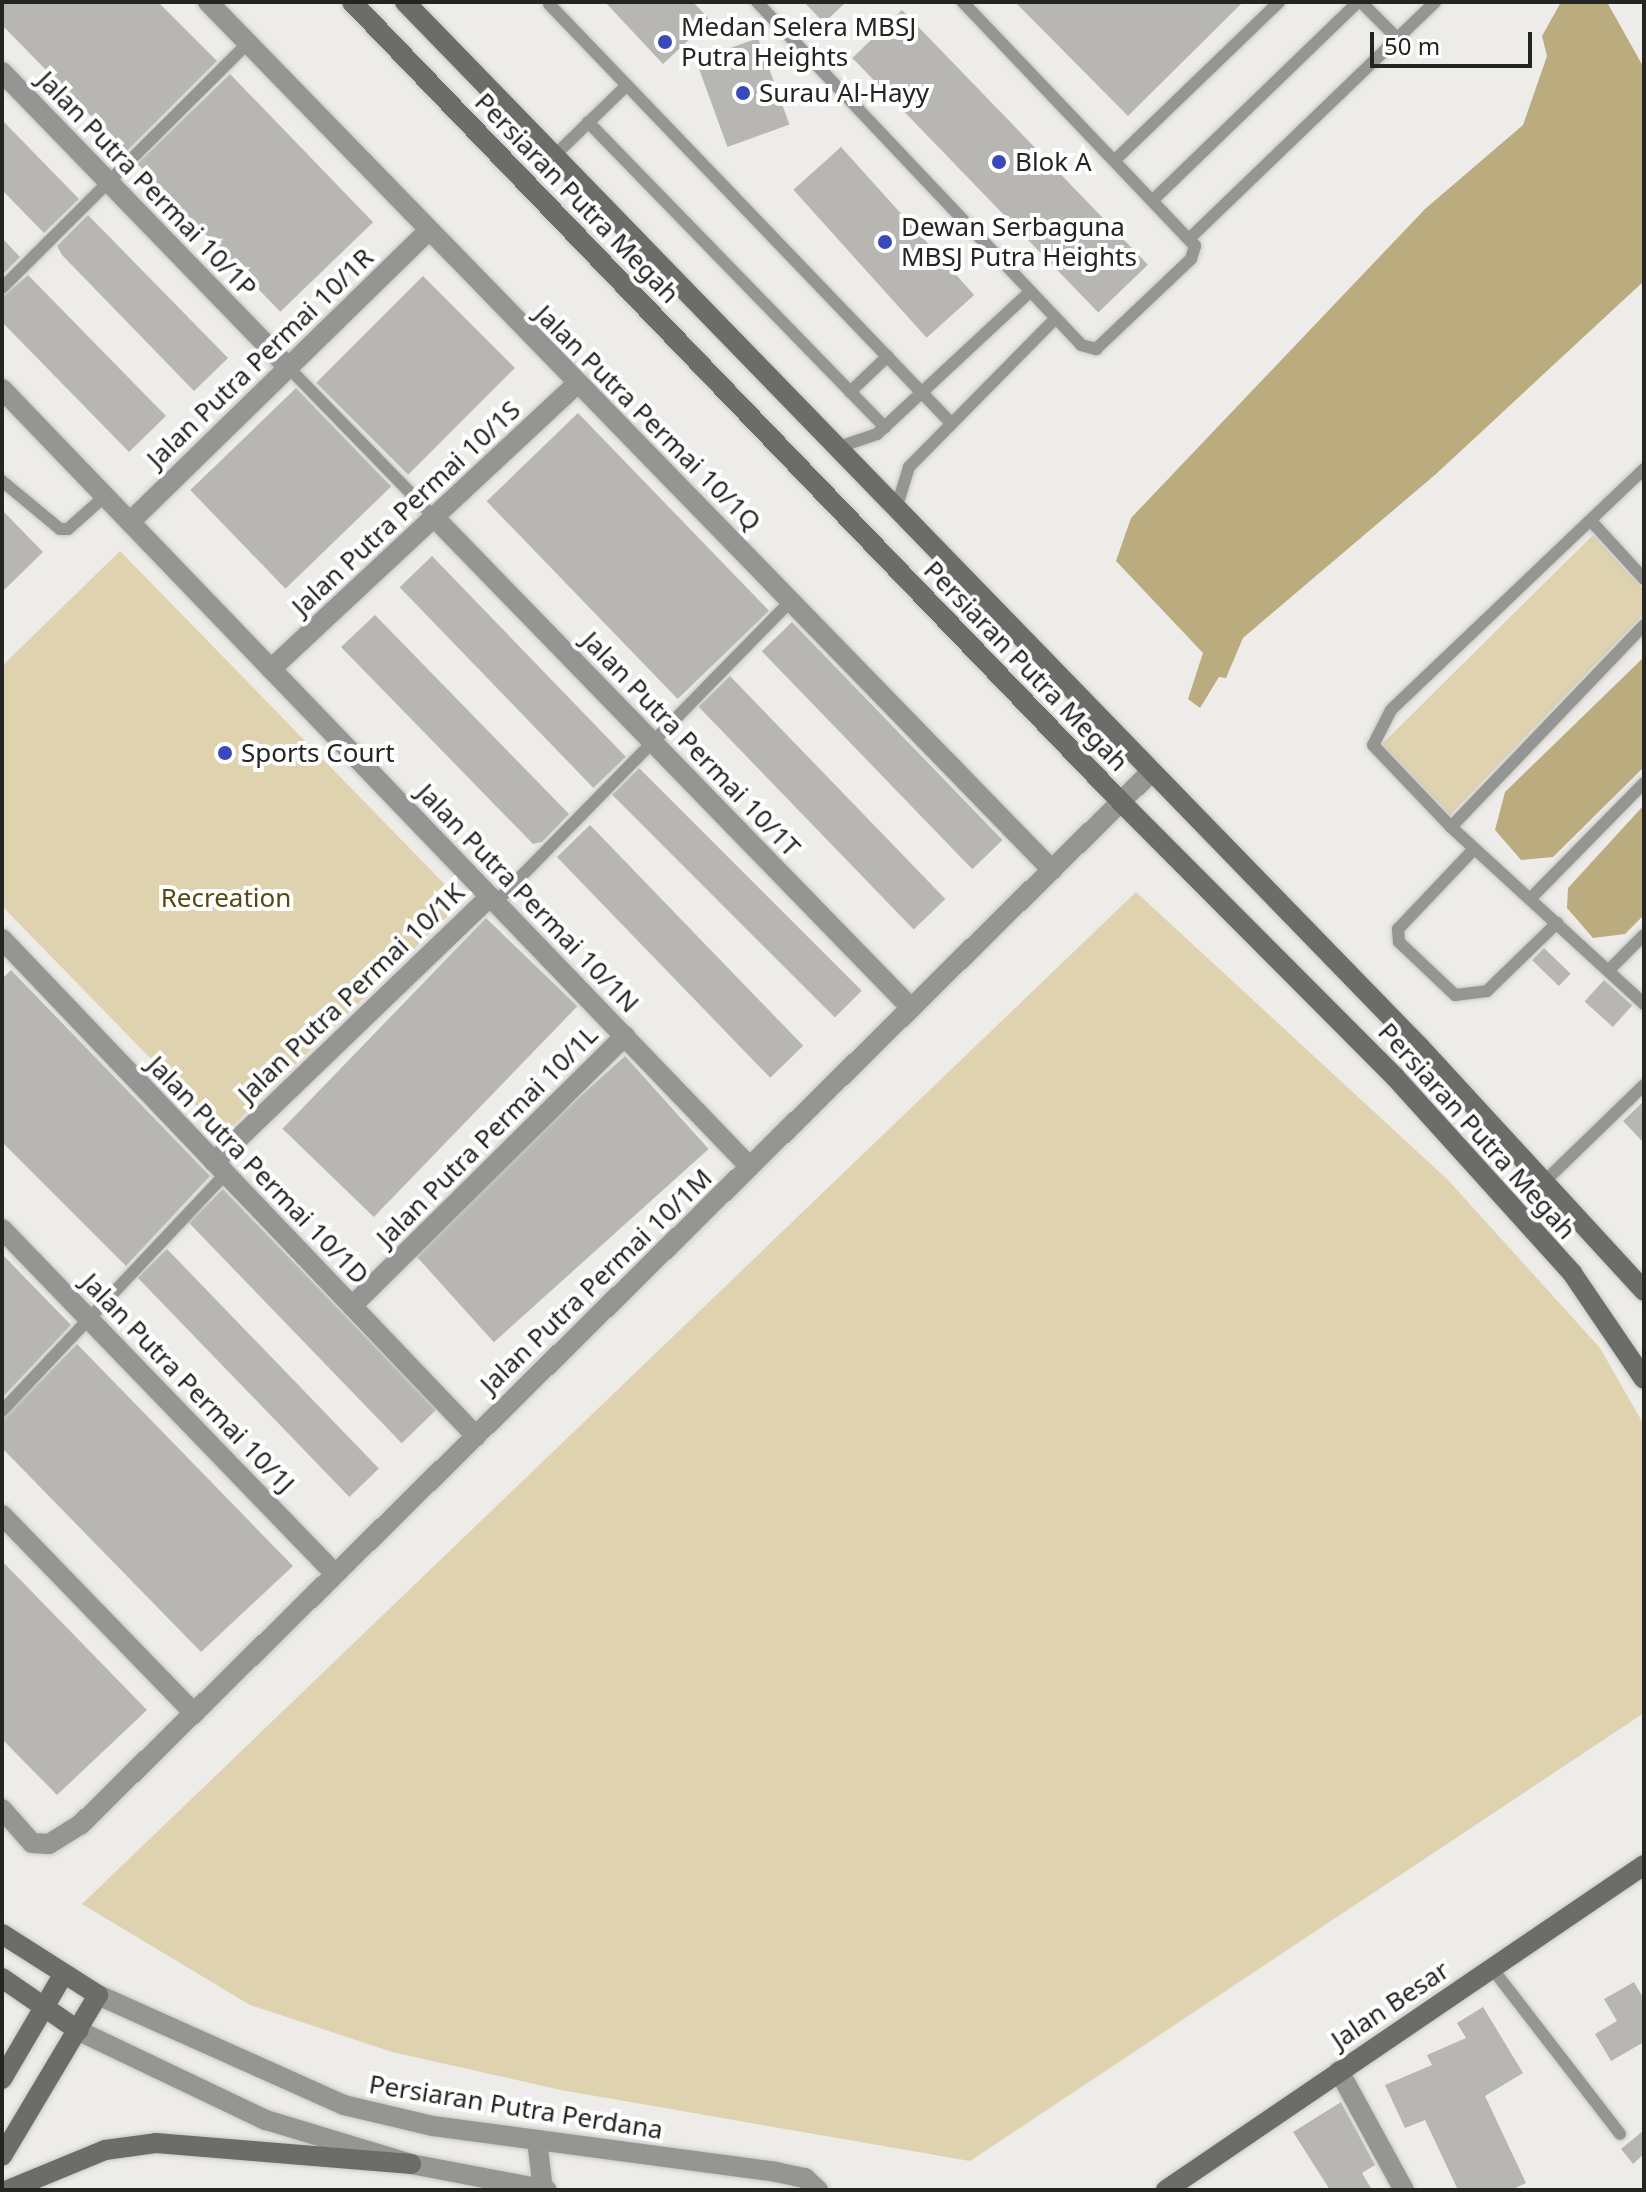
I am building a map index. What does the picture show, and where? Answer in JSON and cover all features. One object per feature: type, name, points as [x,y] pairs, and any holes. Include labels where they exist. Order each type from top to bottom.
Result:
[{"type":"street","name":"Jalan Putra Permai 10/1Q","points":[[208,2],[427,232],[793,599],[1052,870]]},
{"type":"street","name":"Persiaran Putra Megah","points":[[352,2],[1121,802],[1395,1077],[1572,1273],[1644,1379]]},
{"type":"street","name":"Persiaran Putra Megah","points":[[405,2],[1544,1182],[1644,1291]]},
{"type":"street","name":"Jalan Putra Permai 10/1P","points":[[2,72],[288,367]]},
{"type":"street","name":"Jalan Putra Permai 10/1R","points":[[130,522],[427,232]]},
{"type":"street","name":"Jalan Putra Permai 10/1S","points":[[271,669],[577,384]]},
{"type":"street","name":"Jalan Putra Permai 10/1N","points":[[2,389],[750,1167]]},
{"type":"street","name":"Jalan Putra Permai 10/1T","points":[[434,517],[911,1008]]},
{"type":"street","name":"Jalan Putra Permai 10/1M","points":[[2,1809],[32,1843],[49,1844],[80,1825],[1149,774]]},
{"type":"street","name":"Jalan Putra Permai 10/1K","points":[[219,1168],[493,899]]},
{"type":"street","name":"Jalan Putra Permai 10/1D","points":[[2,939],[476,1436]]},
{"type":"street","name":"Jalan Putra Permai 10/1L","points":[[352,1306],[625,1036]]},
{"type":"street","name":"Jalan Putra Permai 10/1J","points":[[2,1229],[335,1574]]},
{"type":"street","points":[[2,1515],[194,1713]]},
{"type":"street","name":"Jalan Besar","points":[[1166,2190],[1491,1967],[1641,1872]]},
{"type":"street","name":"Persiaran Putra Perdana","points":[[2,1934],[98,1995],[344,2105],[537,2140],[776,2172],[805,2178],[818,2190]]},
{"type":"street","points":[[2,2079],[63,1975]]},
{"type":"street","points":[[2,1978],[79,2031],[266,2120],[411,2164],[544,2190],[537,2140]]},
{"type":"street","points":[[2,2156],[98,1995]]},
{"type":"street","points":[[1339,2071],[1404,2190]]},
{"type":"street","points":[[8,2190],[105,2150],[156,2143],[411,2164]]},
{"type":"lane","points":[[757,2],[1055,319],[1081,345],[1096,349],[1191,259],[1191,237],[963,2]]},
{"type":"lane","points":[[1115,160],[1279,2]]},
{"type":"lane","points":[[1154,199],[1360,2],[1398,39]]},
{"type":"lane","points":[[1191,237],[1435,2]]},
{"type":"lane","points":[[549,4],[951,423]]},
{"type":"lane","points":[[2,288],[249,42]]},
{"type":"lane","points":[[553,157],[627,85]]},
{"type":"lane","points":[[588,122],[850,392],[881,431]]},
{"type":"lane","points":[[834,448],[881,431],[1030,292]]},
{"type":"lane","points":[[896,512],[909,467],[1055,319]]},
{"type":"lane","points":[[850,392],[888,356]]},
{"type":"lane","points":[[288,367],[434,517]]},
{"type":"lane","points":[[1644,469],[1377,728],[1378,756],[1474,849],[1532,897],[1644,1004]]},
{"type":"lane","points":[[2,481],[60,529],[68,529],[105,496]]},
{"type":"lane","points":[[1592,522],[1644,579]]},
{"type":"lane","points":[[493,899],[655,744],[793,599]]},
{"type":"lane","points":[[1451,827],[1644,625]]},
{"type":"lane","points":[[1532,897],[1644,783]]},
{"type":"lane","points":[[1474,849],[1398,929],[1399,942],[1455,995],[1487,991],[1557,923]]},
{"type":"lane","points":[[1609,970],[1644,935]]},
{"type":"lane","points":[[1544,1182],[1644,1085]]},
{"type":"lane","points":[[2,1411],[90,1317],[219,1168]]},
{"type":"lane","points":[[1491,1967],[1620,2134]]},
{"type":"green space","points":[[1593,535],[1644,590],[1644,614],[1450,815],[1382,744]]},
{"type":"green space","name":"Recreation","points":[[120,551],[462,902],[224,1134],[2,906],[2,666]]},
{"type":"green space","points":[[1136,892],[1448,1180],[1600,1348],[1644,1425],[1644,1713],[970,2161],[561,2090],[392,2052],[250,2005],[82,1904]]},
{"type":"shaded area","points":[[1561,2],[1607,2],[1644,68],[1644,281],[1436,474],[1243,638],[1226,678],[1219,677],[1200,708],[1188,699],[1203,653],[1116,561],[1131,518],[1425,209],[1523,125],[1547,56],[1542,36]]},
{"type":"shaded area","points":[[1644,657],[1644,767],[1553,857],[1521,860],[1495,830],[1505,792]]},
{"type":"shaded area","points":[[1644,805],[1644,915],[1625,934],[1593,938],[1567,908],[1568,888]]},
{"type":"building","points":[[2,2],[158,2],[217,61],[126,152],[2,25]]},
{"type":"building","name":"Medan Selera MBSJ Putra Heights","points":[[605,2],[693,2],[710,20],[663,64]]},
{"type":"building","points":[[804,2],[846,2],[824,23]]},
{"type":"building","points":[[1015,2],[1243,2],[1128,116]]},
{"type":"building","name":"Blok A","points":[[902,10],[1148,265],[1098,313],[852,58]]},
{"type":"building","name":"Surau Al-Hayy","points":[[758,38],[789,124],[727,147],[696,61]]},
{"type":"building","points":[[230,74],[373,222],[280,312],[137,164]]},
{"type":"building","points":[[2,120],[79,199],[44,233],[2,190]]},
{"type":"building","name":"Dewan Serbaguna MBSJ Putra Heights","points":[[841,147],[974,295],[927,338],[793,190]]},
{"type":"building","points":[[88,215],[228,358],[194,391],[62,255],[57,246]]},
{"type":"building","points":[[2,238],[20,257],[2,275]]},
{"type":"building","points":[[28,275],[166,416],[129,452],[2,322],[2,297]]},
{"type":"building","points":[[423,276],[515,368],[408,475],[316,383]]},
{"type":"building","points":[[296,388],[391,487],[285,589],[190,490]]},
{"type":"building","points":[[578,413],[769,611],[678,699],[487,501]]},
{"type":"building","points":[[2,510],[43,552],[2,592]]},
{"type":"building","points":[[432,556],[626,757],[593,788],[400,587]]},
{"type":"building","points":[[375,615],[569,814],[542,842],[533,844],[341,647]]},
{"type":"building","points":[[792,622],[1002,840],[972,869],[762,651]]},
{"type":"building","points":[[730,676],[945,899],[914,930],[698,707]]},
{"type":"building","points":[[639,768],[862,991],[835,1018],[612,795]]},
{"type":"building","points":[[590,825],[803,1046],[770,1078],[557,857]]},
{"type":"building","points":[[486,918],[577,1006],[374,1217],[282,1129]]},
{"type":"building","points":[[1544,948],[1571,974],[1559,986],[1532,960]]},
{"type":"building","points":[[11,970],[210,1176],[126,1266],[2,1142],[2,979]]},
{"type":"building","points":[[1604,980],[1632,1005],[1613,1027],[1585,1002]]},
{"type":"building","points":[[625,1056],[709,1149],[494,1342],[410,1249]]},
{"type":"building","points":[[1644,1101],[1644,1143],[1623,1121]]},
{"type":"building","points":[[223,1189],[436,1410],[402,1443],[188,1222]]},
{"type":"building","points":[[167,1249],[379,1468],[349,1497],[138,1277]]},
{"type":"building","points":[[2,1254],[71,1325],[2,1398]]},
{"type":"building","points":[[77,1344],[293,1566],[201,1652],[2,1448],[2,1420]]},
{"type":"building","points":[[2,1561],[147,1710],[57,1795],[2,1739]]},
{"type":"building","points":[[1634,1982],[1644,1999],[1644,2042],[1611,2061],[1595,2034],[1617,2021],[1604,1999]]},
{"type":"building","points":[[1483,2007],[1523,2073],[1485,2096],[1526,2183],[1511,2190],[1458,2190],[1425,2120],[1405,2128],[1385,2085],[1432,2065],[1427,2055],[1466,2038],[1457,2023]]},
{"type":"building","points":[[1341,2102],[1375,2165],[1362,2173],[1372,2190],[1330,2190],[1293,2132]]},
{"type":"building","points":[[1644,2130],[1644,2154],[1633,2164],[1621,2149]]},
{"type":"place","name":"Medan Selera MBSJ Putra Heights","points":[[665,42]]},
{"type":"place","name":"Surau Al-Hayy","points":[[743,93]]},
{"type":"place","name":"Blok A","points":[[999,162]]},
{"type":"place","name":"Dewan Serbaguna MBSJ Putra Heights","points":[[885,242]]},
{"type":"place","name":"Sports Court","points":[[225,753]]}]
